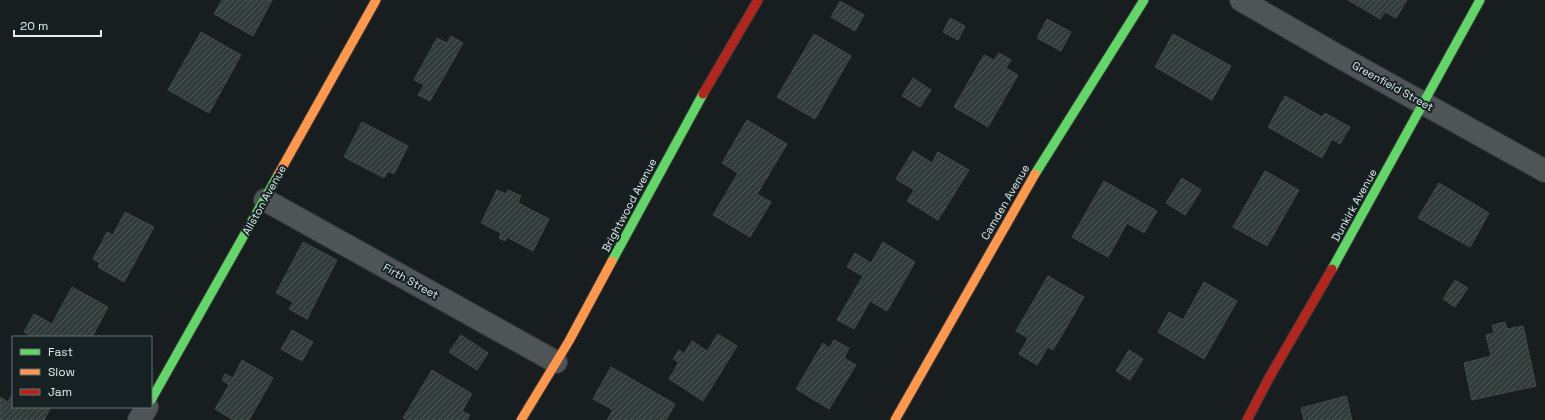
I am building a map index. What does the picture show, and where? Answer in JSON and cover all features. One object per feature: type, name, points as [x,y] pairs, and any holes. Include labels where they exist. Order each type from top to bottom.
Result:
[{"type":"street","name":"Allston Avenue","points":[[152,398],[265,200],[376,0]]},
{"type":"street","name":"Brightwood Avenue","points":[[521,420],[608,270],[696,106],[758,0]]},
{"type":"street","name":"Camden Avenue","points":[[895,420],[1044,157],[1144,0]]},
{"type":"street","name":"Greenfield Street","points":[[1241,0],[1423,104],[1545,171]]},
{"type":"street","name":"Dunkirk Avenue","points":[[1247,420],[1269,378],[1322,289],[1480,0]]},
{"type":"street","name":"Firth Street","points":[[265,200],[556,362]]},
{"type":"street","points":[[139,420],[146,408]]},
{"type":"building","points":[[222,0],[272,0],[253,36],[214,14]]},
{"type":"building","points":[[1348,0],[1407,0],[1396,18],[1385,12],[1380,19]]},
{"type":"building","points":[[840,1],[864,15],[855,31],[831,17]]},
{"type":"building","points":[[950,18],[965,26],[958,40],[943,32]]},
{"type":"building","points":[[1047,19],[1071,32],[1061,51],[1037,38]]},
{"type":"building","points":[[201,32],[241,55],[209,113],[168,90]]},
{"type":"building","points":[[814,34],[851,56],[815,119],[777,97]]},
{"type":"building","points":[[1173,34],[1231,66],[1212,100],[1155,67]]},
{"type":"building","points":[[451,36],[463,43],[430,101],[418,95],[424,85],[414,80],[437,38],[447,43]]},
{"type":"building","points":[[999,53],[1011,60],[1006,68],[1018,75],[988,127],[954,107],[984,55],[994,60]]},
{"type":"building","points":[[913,78],[931,90],[920,107],[902,96]]},
{"type":"building","points":[[1285,96],[1322,117],[1325,113],[1350,127],[1340,144],[1332,139],[1322,158],[1268,127]]},
{"type":"building","points":[[747,120],[787,144],[757,194],[771,202],[750,237],[713,215],[738,173],[722,163]]},
{"type":"building","points":[[362,122],[408,146],[394,174],[388,171],[384,178],[344,157]]},
{"type":"building","points":[[913,151],[932,163],[938,152],[969,170],[938,220],[907,201],[914,190],[896,179]]},
{"type":"building","points":[[1265,171],[1299,190],[1267,246],[1233,227]]},
{"type":"building","points":[[1182,178],[1201,190],[1185,215],[1166,203]]},
{"type":"building","points":[[1104,181],[1157,211],[1144,233],[1127,223],[1108,257],[1072,237]]},
{"type":"building","points":[[1439,183],[1489,213],[1470,247],[1418,218]]},
{"type":"building","points":[[497,190],[506,194],[508,190],[521,196],[518,203],[549,219],[533,251],[507,237],[505,241],[499,238],[501,233],[481,223]]},
{"type":"building","points":[[125,212],[154,227],[124,282],[98,267],[100,263],[93,259],[107,232],[113,235]]},
{"type":"building","points":[[303,242],[337,260],[307,319],[289,309],[293,302],[276,293]]},
{"type":"building","points":[[883,242],[915,262],[887,311],[870,301],[854,329],[837,320],[863,276],[847,267],[855,253],[871,263]]},
{"type":"building","points":[[1048,276],[1084,297],[1053,350],[1048,347],[1037,365],[1019,354],[1028,338],[1016,331]]},
{"type":"building","points":[[1455,280],[1468,288],[1455,307],[1443,299]]},
{"type":"building","points":[[1204,282],[1237,301],[1204,359],[1158,332],[1169,312],[1183,320]]},
{"type":"building","points":[[72,287],[108,307],[93,336],[31,336],[24,332],[34,314],[52,324]]},
{"type":"building","points":[[1505,322],[1507,329],[1523,326],[1536,386],[1472,400],[1464,363],[1491,356],[1486,335],[1494,333],[1492,325]]},
{"type":"building","points":[[292,330],[313,342],[302,361],[281,349]]},
{"type":"building","points":[[718,334],[737,346],[703,401],[669,379],[679,362],[673,359],[679,350],[684,354],[692,341],[707,351]]},
{"type":"building","points":[[461,335],[488,353],[477,370],[449,352]]},
{"type":"building","points":[[834,340],[849,348],[844,358],[856,365],[829,409],[796,389],[823,343],[829,348]]},
{"type":"building","points":[[1129,350],[1143,359],[1130,380],[1116,371]]},
{"type":"building","points":[[242,360],[273,378],[249,420],[233,420],[215,409],[229,385],[222,380],[225,374],[233,378]]},
{"type":"building","points":[[611,367],[675,404],[666,420],[656,418],[655,420],[607,420],[613,410],[593,399]]},
{"type":"building","points":[[432,370],[472,394],[462,411],[470,415],[467,420],[407,420],[403,418]]},
{"type":"building","points":[[12,395],[12,408],[50,408],[44,420],[0,420],[0,397],[8,402]]},
{"type":"building","points":[[1346,396],[1352,420],[1304,420],[1301,408]]},
{"type":"traffic: fast","points":[[1035,174],[1144,0]]},
{"type":"traffic: fast","points":[[1332,269],[1480,0]]},
{"type":"traffic: fast","points":[[612,261],[703,94]]},
{"type":"traffic: fast","points":[[152,398],[278,175]]},
{"type":"traffic: slow","points":[[278,175],[376,0]]},
{"type":"traffic: slow","points":[[895,420],[1035,174]]},
{"type":"traffic: slow","points":[[521,420],[569,341],[612,261]]},
{"type":"traffic: jam","points":[[703,94],[758,0]]},
{"type":"traffic: jam","points":[[1247,420],[1269,378],[1332,269]]}]
